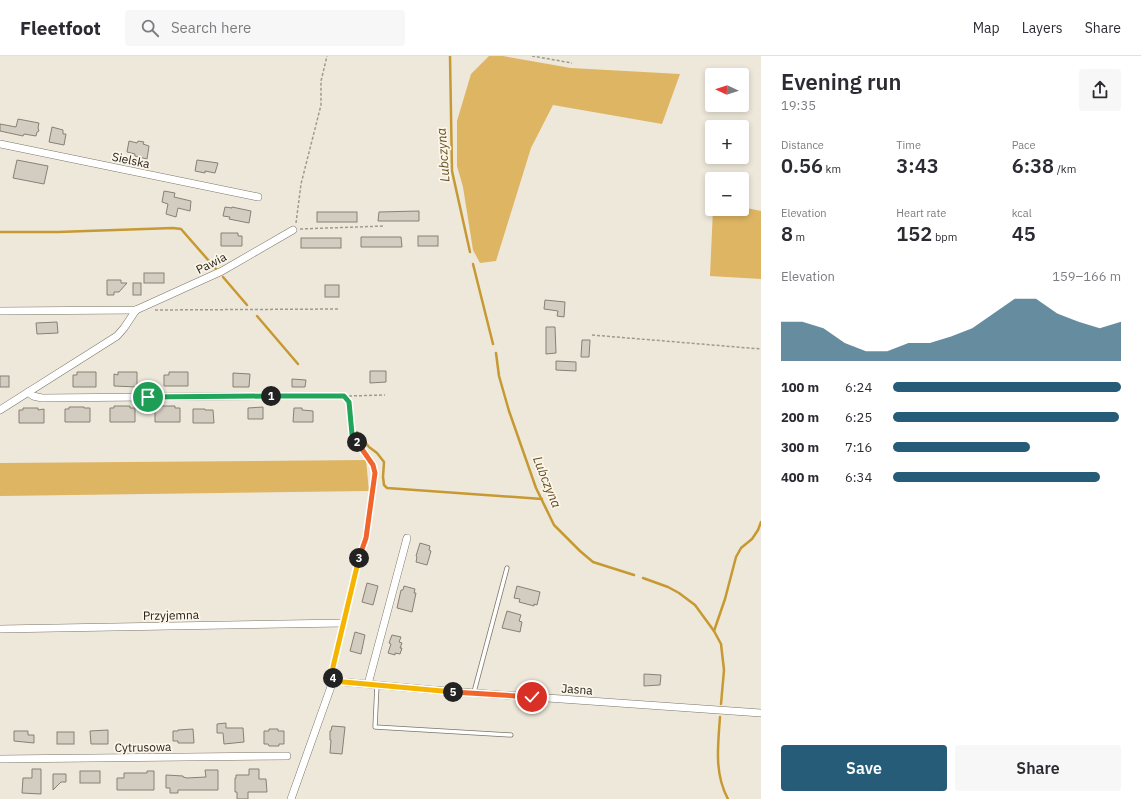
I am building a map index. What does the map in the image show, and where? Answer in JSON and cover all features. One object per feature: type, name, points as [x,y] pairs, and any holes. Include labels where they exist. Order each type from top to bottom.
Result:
[{"type":"street","name":"Sielska","points":[[0,144],[258,197]]},
{"type":"street","name":"Pawia","points":[[0,311],[136,310],[222,271],[294,229]]},
{"type":"street","points":[[0,410],[117,336],[136,310]]},
{"type":"street","points":[[28,392],[33,396],[42,398],[341,396]]},
{"type":"street","points":[[368,684],[407,538]]},
{"type":"street","name":"Przyjemna","points":[[0,629],[343,623]]},
{"type":"street","points":[[291,799],[333,681]]},
{"type":"street","name":"Jasna","points":[[333,681],[474,693],[761,713]]},
{"type":"street","name":"Cytrusowa","points":[[0,759],[287,756]]},
{"type":"lane","points":[[474,693],[507,568]]},
{"type":"lane","points":[[377,685],[375,727],[511,735]]},
{"type":"path","points":[[327,56],[321,81],[321,105],[302,184],[294,229],[384,226]]},
{"type":"path","points":[[532,56],[572,63]]},
{"type":"path","points":[[151,310],[339,309]]},
{"type":"path","points":[[592,335],[761,349]]},
{"type":"path","points":[[333,681],[333,667],[355,571],[366,538],[375,473],[373,465],[352,434],[350,405],[344,396],[385,395]]},
{"type":"shaded area","points":[[489,56],[503,56],[571,68],[680,74],[662,124],[553,105],[531,148],[496,261],[480,263],[473,250],[463,187],[457,166],[457,121],[471,74]]},
{"type":"shaded area","points":[[749,208],[761,211],[761,279],[710,276],[713,216],[749,216]]},
{"type":"shaded area","points":[[366,460],[369,491],[0,496],[0,463]]},
{"type":"building","points":[[18,119],[39,123],[39,131],[37,132],[36,136],[24,134],[23,136],[0,131],[0,124],[16,127]]},
{"type":"building","points":[[52,127],[63,130],[63,134],[66,134],[64,145],[49,142]]},
{"type":"building","points":[[129,141],[137,143],[138,141],[144,142],[143,144],[149,146],[147,159],[127,152]]},
{"type":"building","points":[[17,160],[48,166],[44,184],[13,178]]},
{"type":"building","points":[[197,160],[218,163],[215,173],[195,171]]},
{"type":"building","points":[[164,191],[175,193],[174,197],[191,201],[190,211],[178,208],[176,217],[166,214],[168,204],[162,202]]},
{"type":"building","points":[[225,207],[251,211],[249,223],[229,219],[230,217],[223,216]]},
{"type":"building","points":[[419,211],[419,221],[378,221],[379,212]]},
{"type":"building","points":[[317,212],[357,212],[357,222],[317,222]]},
{"type":"building","points":[[221,233],[238,233],[238,236],[242,236],[242,246],[221,246]]},
{"type":"building","points":[[418,236],[438,236],[438,246],[418,246]]},
{"type":"building","points":[[361,237],[401,237],[402,247],[361,247]]},
{"type":"building","points":[[301,238],[341,238],[341,248],[301,248]]},
{"type":"building","points":[[144,273],[164,273],[164,283],[144,283]]},
{"type":"building","points":[[107,280],[121,280],[121,283],[127,283],[119,292],[114,292],[114,295],[107,295]]},
{"type":"building","points":[[133,283],[141,283],[141,295],[133,295]]},
{"type":"building","points":[[325,285],[339,285],[339,297],[325,297]]},
{"type":"building","points":[[545,300],[565,302],[564,317],[557,316],[558,311],[544,309]]},
{"type":"building","points":[[57,322],[58,333],[37,334],[36,323]]},
{"type":"building","points":[[546,327],[555,327],[556,353],[546,354]]},
{"type":"building","points":[[582,340],[590,340],[589,357],[581,357]]},
{"type":"building","points":[[556,361],[576,362],[576,371],[556,370]]},
{"type":"building","points":[[370,371],[386,371],[386,382],[370,383]]},
{"type":"building","points":[[77,372],[96,372],[96,387],[73,387],[73,375],[77,375]]},
{"type":"building","points":[[118,372],[137,372],[137,387],[114,386],[114,374],[118,375]]},
{"type":"building","points":[[169,372],[188,372],[188,386],[164,386],[164,375],[169,375]]},
{"type":"building","points":[[233,373],[250,374],[249,387],[233,387]]},
{"type":"building","points":[[0,376],[9,376],[9,387],[0,387]]},
{"type":"building","points":[[292,379],[306,380],[305,387],[292,387]]},
{"type":"building","points":[[114,406],[130,406],[130,408],[135,408],[135,422],[110,422],[110,408],[114,408]]},
{"type":"building","points":[[160,406],[175,406],[175,408],[180,408],[180,422],[155,422],[155,408],[160,408]]},
{"type":"building","points":[[69,407],[90,408],[90,422],[65,422],[65,409],[69,409]]},
{"type":"building","points":[[263,407],[263,419],[248,419],[248,408]]},
{"type":"building","points":[[23,408],[38,408],[38,410],[44,409],[44,423],[19,423],[19,410],[23,410]]},
{"type":"building","points":[[294,408],[302,408],[302,410],[313,411],[313,422],[293,422]]},
{"type":"building","points":[[193,409],[213,410],[214,423],[193,423]]},
{"type":"building","points":[[420,543],[430,546],[429,550],[431,551],[427,565],[416,562],[416,556]]},
{"type":"building","points":[[367,583],[378,586],[373,605],[362,602]]},
{"type":"building","points":[[404,586],[415,589],[414,593],[416,593],[412,612],[397,608],[401,590],[403,590]]},
{"type":"building","points":[[517,586],[540,592],[537,605],[534,604],[534,606],[519,602],[520,599],[514,598]]},
{"type":"building","points":[[507,611],[521,615],[519,621],[522,622],[520,632],[502,628]]},
{"type":"building","points":[[355,632],[365,635],[361,654],[350,651]]},
{"type":"building","points":[[392,635],[401,637],[399,642],[402,643],[400,654],[395,653],[395,655],[388,653]]},
{"type":"building","points":[[644,674],[661,675],[660,685],[644,686]]},
{"type":"building","points":[[226,723],[226,728],[243,728],[244,742],[224,744],[223,733],[217,733],[217,724]]},
{"type":"building","points":[[332,726],[345,727],[342,754],[330,753],[330,731]]},
{"type":"building","points":[[193,729],[194,743],[178,743],[178,741],[173,741],[173,731]]},
{"type":"building","points":[[269,729],[284,731],[284,744],[279,744],[279,746],[269,746],[268,744],[264,744],[264,731],[269,731]]},
{"type":"building","points":[[108,730],[108,744],[91,744],[90,731]]},
{"type":"building","points":[[14,731],[28,731],[28,735],[34,735],[34,743],[14,741]]},
{"type":"building","points":[[57,732],[74,732],[74,744],[57,744]]},
{"type":"building","points":[[32,769],[41,769],[41,794],[22,793],[23,778],[32,778]]},
{"type":"building","points":[[249,769],[259,769],[259,779],[266,779],[267,792],[248,792],[248,799],[237,799],[237,792],[235,792],[236,775],[249,775]]},
{"type":"building","points":[[205,770],[218,770],[218,790],[178,790],[178,793],[170,793],[170,788],[166,788],[166,775],[183,776],[187,778],[206,777]]},
{"type":"building","points":[[80,771],[100,771],[100,783],[80,783]]},
{"type":"building","points":[[147,771],[154,771],[154,790],[117,790],[117,778],[124,778],[124,773],[147,773]]},
{"type":"building","points":[[53,774],[66,774],[66,782],[61,782],[53,790]]},
{"type":"waterway","name":"Lubczyna","points":[[450,56],[452,171],[470,252]]},
{"type":"waterway","points":[[0,232],[181,229],[216,269]]},
{"type":"waterway","name":"Lubczyna","points":[[473,264],[493,344]]},
{"type":"waterway","points":[[223,277],[247,305]]},
{"type":"waterway","points":[[257,316],[298,364]]},
{"type":"waterway","name":"Lubczyna","points":[[496,353],[499,376],[509,411],[536,488],[554,525],[593,562],[634,575]]},
{"type":"waterway","points":[[357,432],[384,462],[383,477],[384,485],[387,488],[542,499]]},
{"type":"waterway","points":[[714,631],[725,599],[736,557],[741,548],[752,539],[761,522]]},
{"type":"waterway","name":"Lubczyna","points":[[643,578],[668,587],[679,593],[695,605],[714,631],[721,644],[724,670],[721,704]]},
{"type":"waterway","name":"Lubczyna","points":[[720,717],[718,759],[721,779],[728,799]]},
{"type":"route","points":[[148,397],[344,396],[350,405],[352,434],[373,465],[375,481],[366,538],[355,571],[333,667],[333,681],[532,697]]}]
